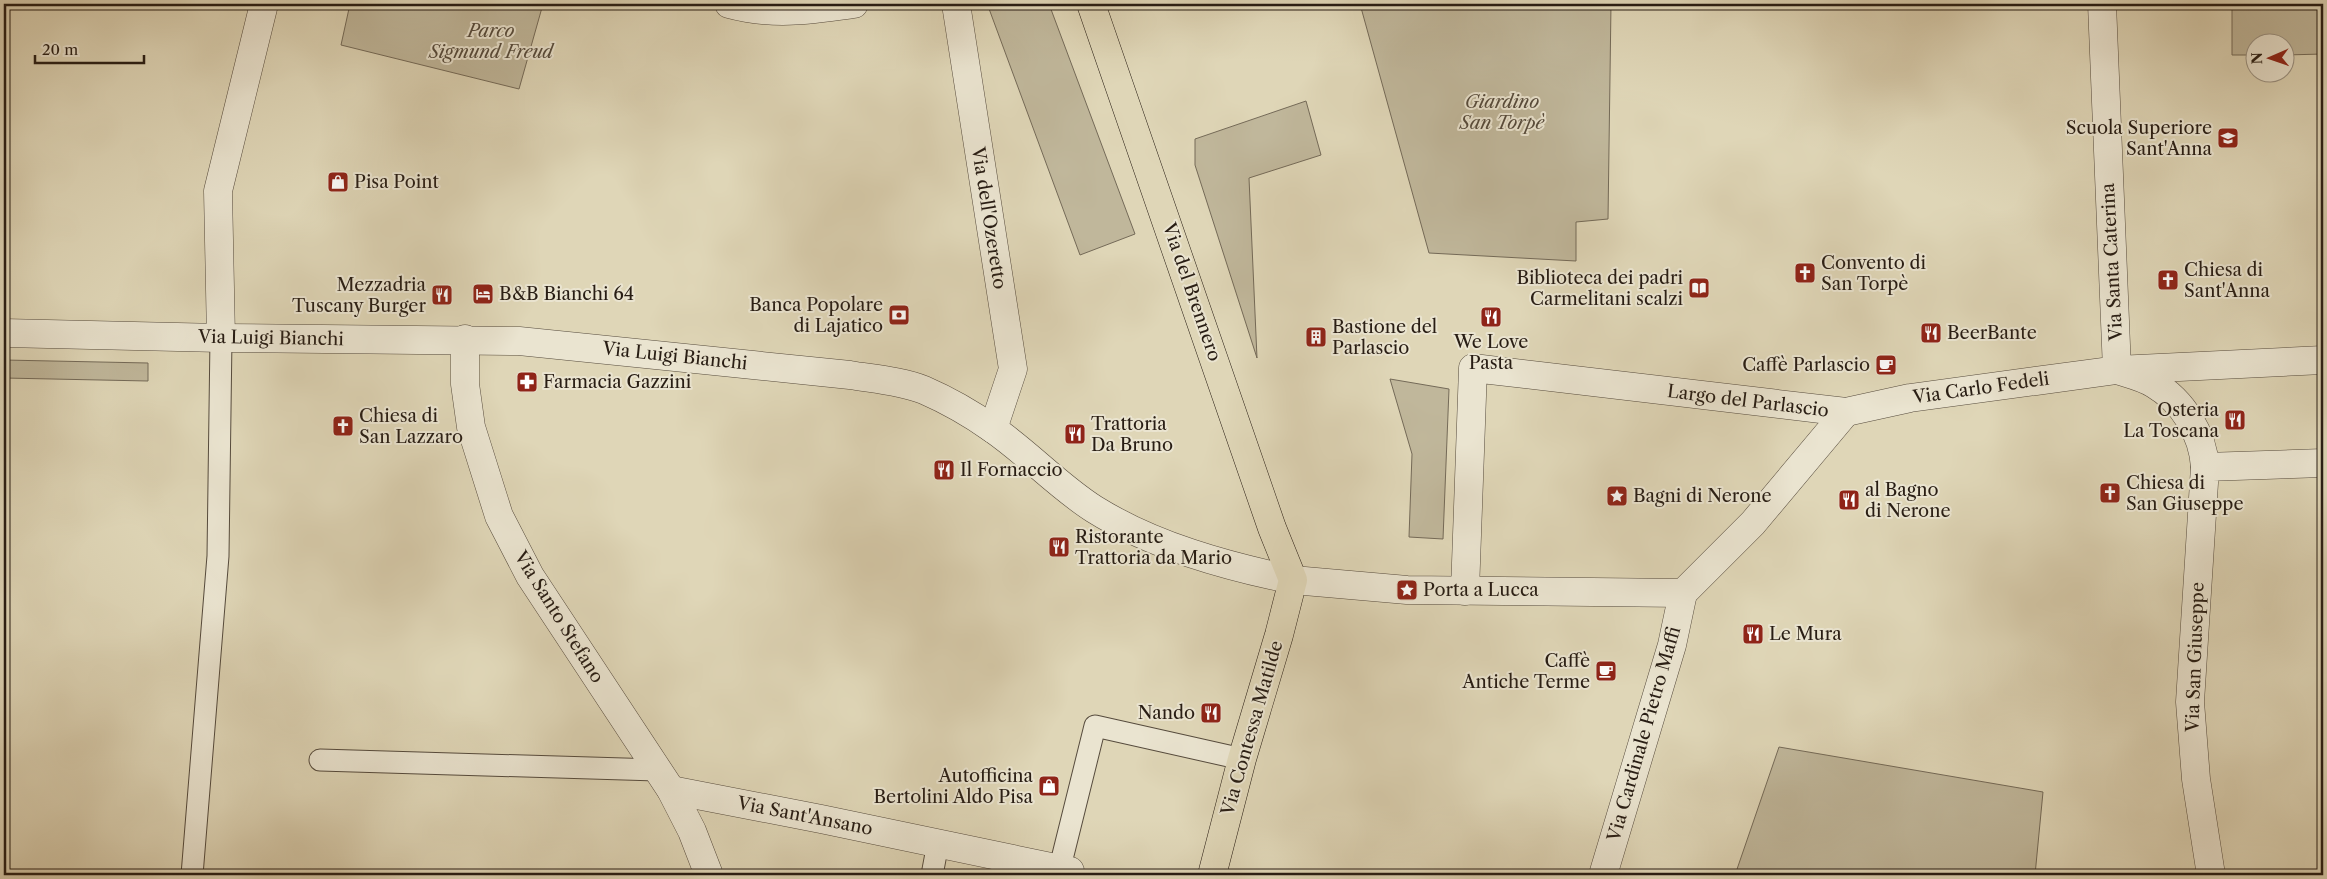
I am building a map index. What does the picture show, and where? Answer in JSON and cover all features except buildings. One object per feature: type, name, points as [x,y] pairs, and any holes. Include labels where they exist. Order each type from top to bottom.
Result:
[{"type":"main road","name":"Via del Brennero","points":[[1091,4],[1272,528],[1293,580]]},
{"type":"main road","name":"Via Contessa Matilde","points":[[1212,875],[1242,759],[1279,635],[1293,580]]},
{"type":"street","points":[[221,338],[218,192],[264,4]]},
{"type":"street","points":[[729,4],[779,12],[796,12],[854,4]]},
{"type":"street","name":"Via dell'Ozeretto","points":[[956,4],[1013,369],[993,429]]},
{"type":"street","name":"Via Santa Caterina","points":[[2102,4],[2117,370]]},
{"type":"street","name":"Via Luigi Bianchi","points":[[4,333],[221,338],[518,341],[869,378],[923,390],[993,429],[1060,485],[1096,510],[1123,524],[1155,539],[1212,559],[1258,573],[1293,580]]},
{"type":"street","name":"Via Santo Stefano","points":[[465,340],[464,384],[471,427],[499,516],[530,576],[664,780],[692,831],[709,875]]},
{"type":"street","name":"Via Carlo Fedeli","points":[[1846,412],[1910,398],[2117,370],[2323,360]]},
{"type":"street","name":"Largo del Parlascio","points":[[1465,591],[1473,368],[1846,412]]},
{"type":"street","name":"Via San Giuseppe","points":[[2117,370],[2154,384],[2173,399],[2195,428],[2203,450],[2204,467],[2190,702],[2196,779],[2211,875]]},
{"type":"street","name":"Largo del Parlascio","points":[[1683,593],[1753,523],[1846,412]]},
{"type":"street","points":[[2204,467],[2323,463]]},
{"type":"street","points":[[1293,580],[1407,590],[1683,593]]},
{"type":"street","name":"Via Cardinale Pietro Maffi","points":[[1602,875],[1672,645],[1683,593]]},
{"type":"street","name":"Via Sant'Ansano","points":[[664,780],[938,843],[1066,865]]},
{"type":"lane","points":[[192,875],[218,556],[221,338]]},
{"type":"lane","points":[[1066,865],[1095,726],[1242,759]]},
{"type":"lane","points":[[320,760],[664,780]]},
{"type":"lane","points":[[932,875],[938,843]]},
{"type":"green space","name":"Parco Sigmund Freud","points":[[350,4],[543,4],[519,89],[341,45]]},
{"type":"green space","points":[[993,4],[1049,4],[1135,234],[1080,255],[988,6]]},
{"type":"green space","name":"Giardino San Torpè","points":[[1360,4],[1611,4],[1608,219],[1576,222],[1576,261],[1429,253]]},
{"type":"green space","points":[[2232,4],[2323,4],[2323,54],[2294,55],[2294,32],[2244,32],[2244,55],[2232,55]]},
{"type":"green space","points":[[1306,101],[1321,155],[1249,178],[1257,358],[1195,165],[1195,139]]},
{"type":"green space","points":[[4,360],[148,363],[148,381],[4,378]]},
{"type":"green space","points":[[1390,379],[1449,389],[1443,539],[1409,537],[1412,454]]},
{"type":"green space","points":[[1779,747],[2043,792],[2035,875],[1735,875]]},
{"type":"place","name":"Scuola Superiore Sant'Anna","points":[[2228,138]]},
{"type":"place","name":"Pisa Point","points":[[338,182]]},
{"type":"place","name":"Convento di San Torpè","points":[[1805,273]]},
{"type":"place","name":"Chiesa di Sant'Anna","points":[[2168,280]]},
{"type":"place","name":"Biblioteca dei padri Carmelitani scalzi","points":[[1699,288]]},
{"type":"place","name":"B&B Bianchi 64","points":[[483,294]]},
{"type":"place","name":"Mezzadria Tuscany Burger","points":[[442,295]]},
{"type":"place","name":"Banca Popolare di Lajatico","points":[[899,315]]},
{"type":"place","name":"We Love Pasta","points":[[1491,317]]},
{"type":"place","name":"BeerBante","points":[[1931,333]]},
{"type":"place","name":"Bastione del Parlascio","points":[[1316,337]]},
{"type":"place","name":"Caffè Parlascio","points":[[1886,365]]},
{"type":"place","name":"Farmacia Gazzini","points":[[527,382]]},
{"type":"place","name":"Osteria La Toscana","points":[[2235,420]]},
{"type":"place","name":"Chiesa di San Lazzaro","points":[[343,426]]},
{"type":"place","name":"Trattoria Da Bruno","points":[[1075,434]]},
{"type":"place","name":"Il Fornaccio","points":[[944,470]]},
{"type":"place","name":"Chiesa di San Giuseppe","points":[[2110,493]]},
{"type":"place","name":"Bagni di Nerone","points":[[1617,496]]},
{"type":"place","name":"al Bagno di Nerone","points":[[1849,500]]},
{"type":"place","name":"Ristorante Trattoria da Mario","points":[[1059,547]]},
{"type":"place","name":"Porta a Lucca","points":[[1407,590]]},
{"type":"place","name":"Le Mura","points":[[1753,634]]},
{"type":"place","name":"Caffè Antiche Terme","points":[[1606,671]]},
{"type":"place","name":"Nando","points":[[1211,713]]},
{"type":"place","name":"Autofficina Bertolini Aldo Pisa","points":[[1049,786]]}]
